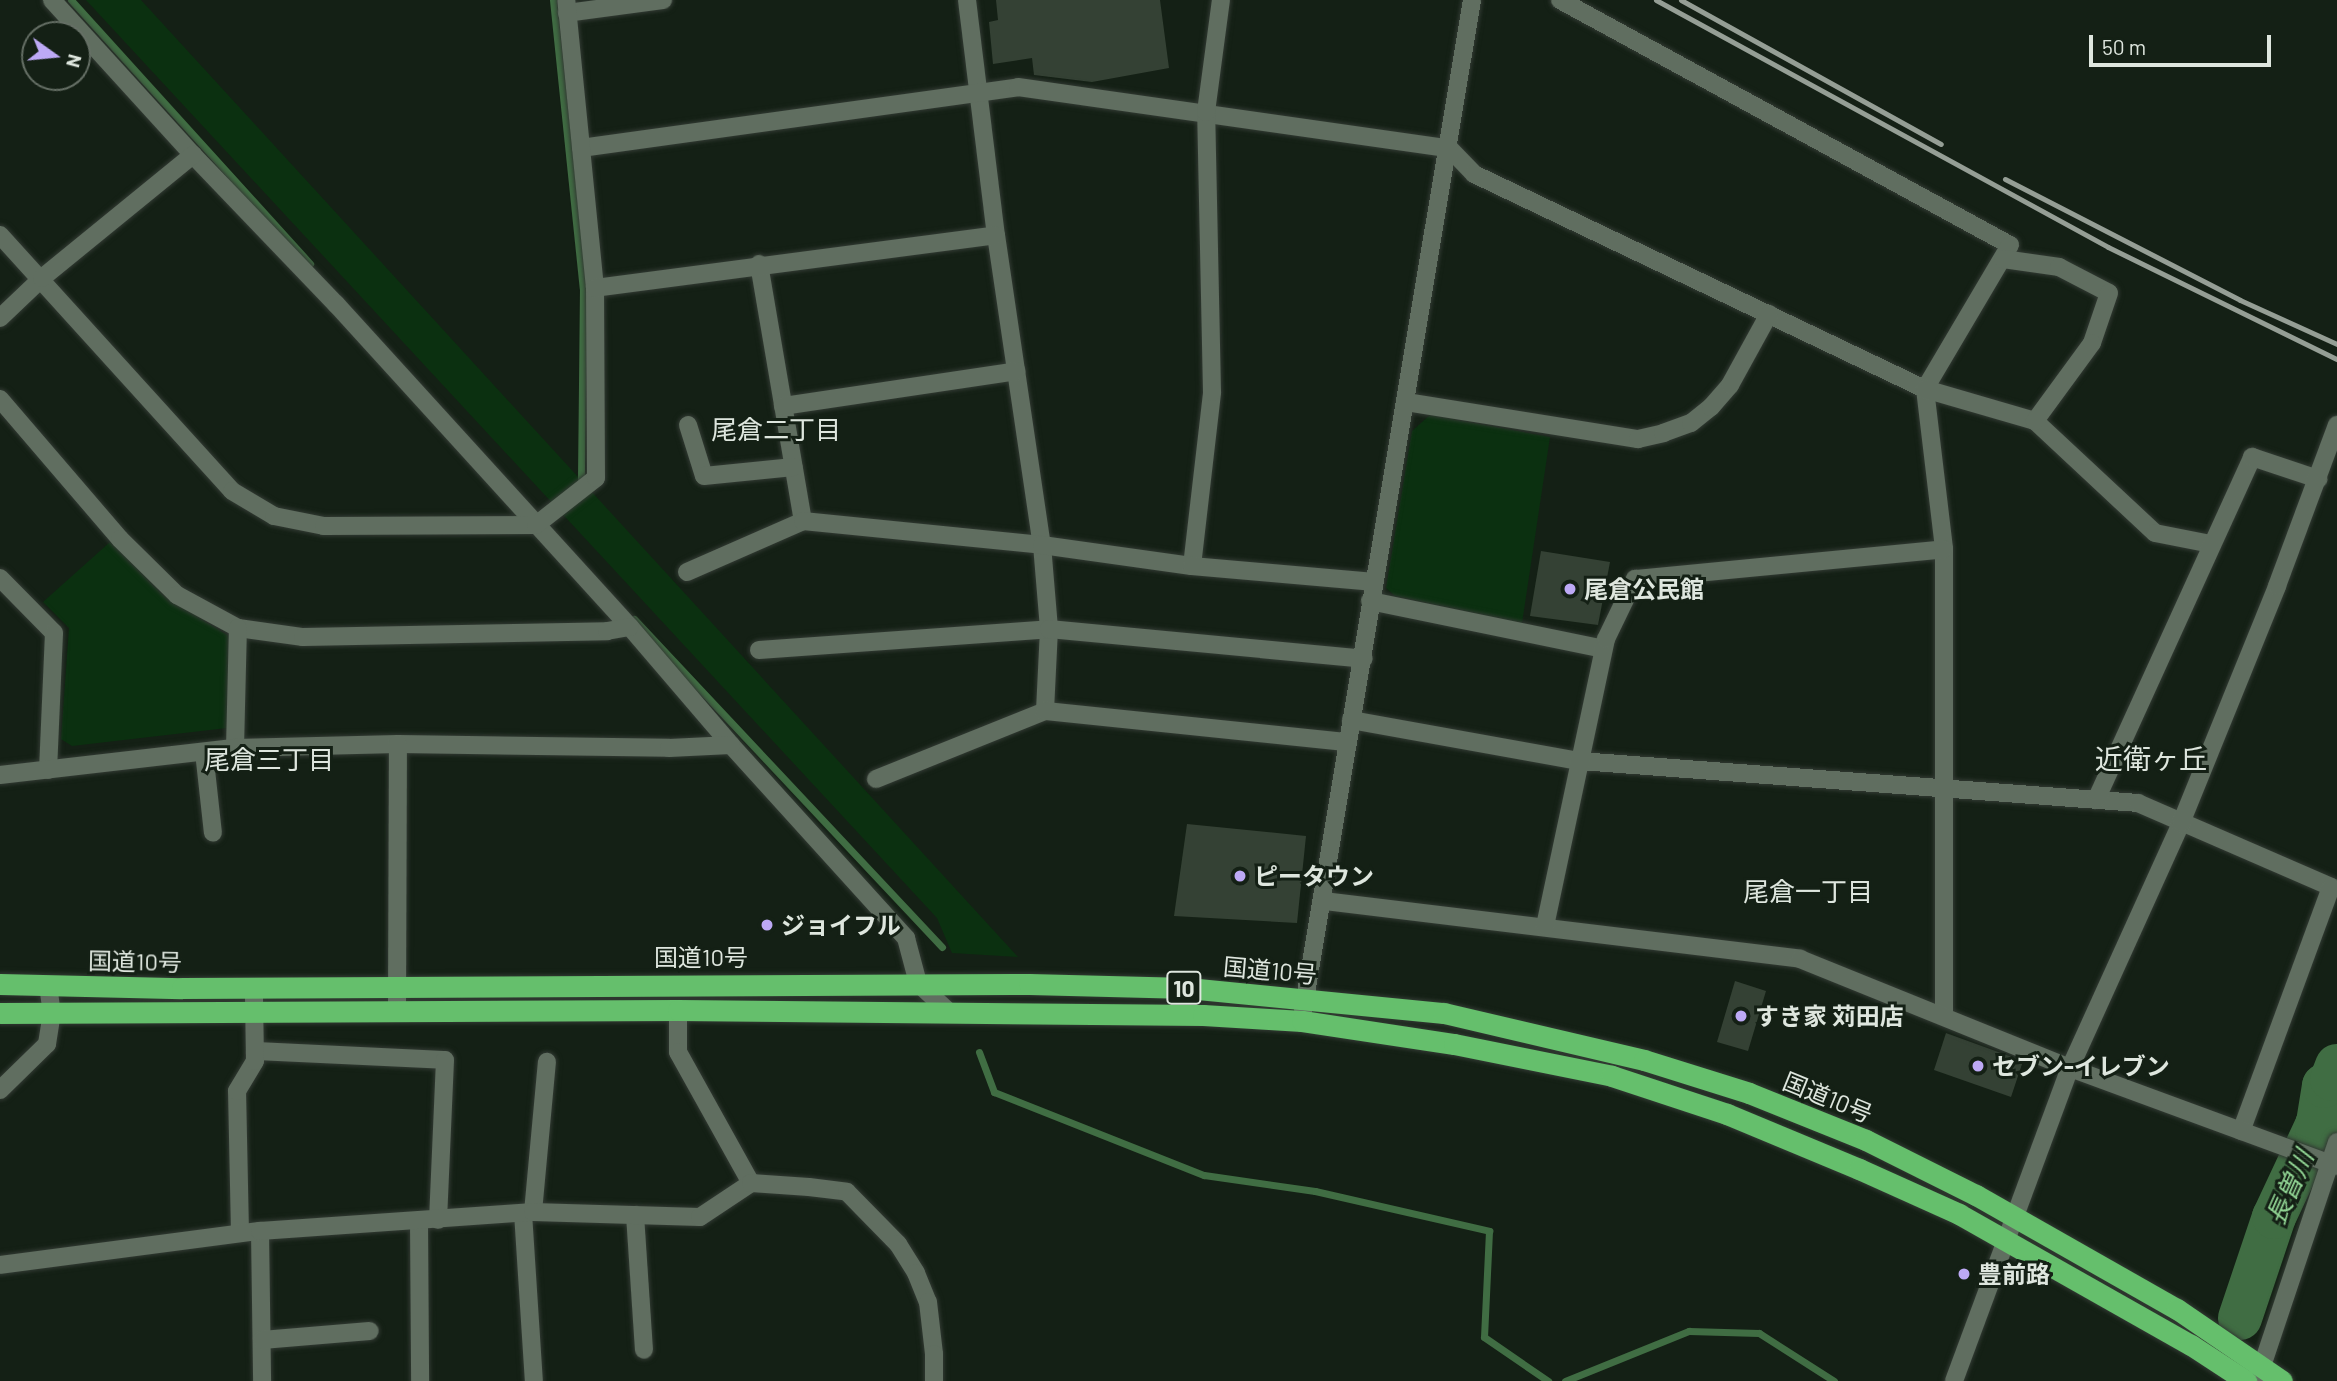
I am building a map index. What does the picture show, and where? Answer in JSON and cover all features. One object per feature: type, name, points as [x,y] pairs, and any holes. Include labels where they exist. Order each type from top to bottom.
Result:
[{"type":"highway","name":"国道10号","points":[[0,984],[254,988],[918,983],[1188,988],[1444,1013],[1644,1060],[1749,1093],[1866,1140],[2016,1217],[2177,1309],[2255,1377]]},
{"type":"highway","name":"国道10号","points":[[0,1013],[255,1014],[678,1010],[1203,1015],[1301,1021],[1454,1044],[1612,1076],[1727,1114],[1959,1214],[2191,1345],[2255,1377],[2282,1381]]},
{"type":"street","points":[[52,0],[193,155],[336,304],[630,627],[731,745],[906,938],[918,983],[949,1012]]},
{"type":"street","points":[[0,235],[42,278],[232,491],[274,516],[324,526],[536,525],[596,478],[595,288],[566,6],[663,0]]},
{"type":"street","points":[[967,0],[996,235],[1042,545],[1049,629],[1045,711]]},
{"type":"street","points":[[1192,566],[1212,392],[1206,112],[1221,0]]},
{"type":"street","points":[[1301,1021],[1324,901],[1346,742],[1364,659],[1370,601],[1406,402],[1472,0]]},
{"type":"street","points":[[1560,0],[2010,245],[1925,389],[1944,549],[1944,1015]]},
{"type":"street","points":[[581,148],[1018,87],[1449,148],[1474,174],[1925,389],[2035,421],[2155,533],[2211,544]]},
{"type":"street","points":[[0,318],[42,278],[193,155]]},
{"type":"street","points":[[595,288],[759,264],[996,235]]},
{"type":"street","points":[[2003,258],[2059,267],[2109,293],[2092,343],[2035,421]]},
{"type":"street","points":[[759,264],[803,521]]},
{"type":"street","points":[[1406,402],[1638,439],[1663,433],[1691,423],[1711,407],[1730,385],[1769,314]]},
{"type":"street","points":[[783,406],[1016,371]]},
{"type":"street","points":[[0,399],[120,539],[177,595],[238,628],[303,637],[607,631],[630,627]]},
{"type":"street","points":[[688,425],[704,476],[794,467]]},
{"type":"street","points":[[1954,1381],[2070,1068],[2180,822],[2337,426]]},
{"type":"street","points":[[2096,800],[2252,457],[2318,479]]},
{"type":"street","points":[[687,572],[803,521],[1042,545],[1192,566],[1374,582]]},
{"type":"street","points":[[1545,926],[1604,649],[1634,579],[1944,549]]},
{"type":"street","points":[[0,578],[54,633],[48,770]]},
{"type":"street","points":[[1370,601],[1604,649]]},
{"type":"street","points":[[235,748],[238,628]]},
{"type":"street","points":[[760,650],[1049,629],[1364,659]]},
{"type":"street","points":[[876,779],[1045,711],[1346,742]]},
{"type":"street","points":[[1351,720],[1580,761],[2138,803],[2331,887],[2242,1131]]},
{"type":"street","points":[[0,775],[235,748],[398,744],[669,748],[731,745]]},
{"type":"street","points":[[397,1013],[398,744]]},
{"type":"street","points":[[205,752],[213,833]]},
{"type":"street","points":[[1324,901],[1800,959],[2070,1068],[2333,1163]]},
{"type":"street","points":[[0,1090],[47,1044],[52,1014],[48,985]]},
{"type":"street","points":[[240,1233],[237,1090],[254,1061],[254,988]]},
{"type":"street","points":[[678,1010],[678,1052],[751,1183]]},
{"type":"street","points":[[255,1051],[445,1060],[438,1220]]},
{"type":"street","points":[[534,1381],[528,1213],[547,1062]]},
{"type":"street","points":[[2255,1377],[2333,1163],[2337,1142]]},
{"type":"street","points":[[0,1265],[260,1231],[528,1213],[700,1217],[751,1183],[847,1192],[898,1244],[916,1273],[928,1302],[934,1354],[933,1381]]},
{"type":"street","points":[[635,1215],[644,1350]]},
{"type":"street","points":[[419,1222],[420,1381]]},
{"type":"street","points":[[260,1231],[262,1381]]},
{"type":"street","points":[[262,1340],[370,1331]]},
{"type":"green space","points":[[86,0],[141,0],[1018,957],[952,953],[937,918]]},
{"type":"green space","points":[[1430,415],[1550,437],[1522,623],[1395,596],[1386,588],[1412,431]]},
{"type":"green space","points":[[110,542],[165,597],[232,638],[227,728],[72,746],[61,739],[69,628],[43,602]]},
{"type":"building","points":[[996,0],[1160,0],[1169,68],[1092,82],[1034,75],[1032,58],[993,64],[989,22],[998,20]]},
{"type":"building","name":"尾倉公民館","points":[[1541,551],[1610,562],[1598,625],[1530,616]]},
{"type":"building","name":"ピータウン","points":[[1187,824],[1306,836],[1297,923],[1174,916]]},
{"type":"building","name":"すき家 苅田店","points":[[1735,981],[1766,991],[1748,1051],[1717,1042]]},
{"type":"building","name":"セブン-イレブン","points":[[1946,1033],[2023,1061],[2011,1097],[1934,1070]]},
{"type":"waterway","points":[[71,0],[310,264]]},
{"type":"waterway","points":[[553,0],[583,288],[581,487]]},
{"type":"waterway","points":[[634,619],[942,947]]},
{"type":"waterway","points":[[979,1052],[994,1092],[1204,1175],[1315,1191],[1489,1231],[1484,1337],[1548,1381]]},
{"type":"waterway","name":"長曽川","points":[[2240,1318],[2274,1217],[2317,1125],[2317,1129],[2324,1086],[2332,1079],[2337,1066]]},
{"type":"waterway","points":[[1565,1381],[1689,1331],[1759,1333],[1834,1381]]},
{"type":"railway","points":[[1656,0],[2108,247],[2337,359]]},
{"type":"railway","points":[[1681,0],[1941,144]]},
{"type":"railway","points":[[2005,179],[2240,300],[2337,344]]},
{"type":"place","name":"尾倉公民館","points":[[1570,589]]},
{"type":"place","name":"ピータウン","points":[[1240,876]]},
{"type":"place","name":"ジョイフル","points":[[767,925]]},
{"type":"place","name":"すき家 苅田店","points":[[1741,1016]]},
{"type":"place","name":"セブン-イレブン","points":[[1978,1066]]},
{"type":"place","name":"豊前路","points":[[1964,1274]]},
{"type":"district","name":"尾倉二丁目","points":[[776,429]]},
{"type":"district","name":"近衛ヶ丘","points":[[2151,758]]},
{"type":"district","name":"尾倉三丁目","points":[[269,759]]},
{"type":"district","name":"尾倉一丁目","points":[[1808,891]]}]
